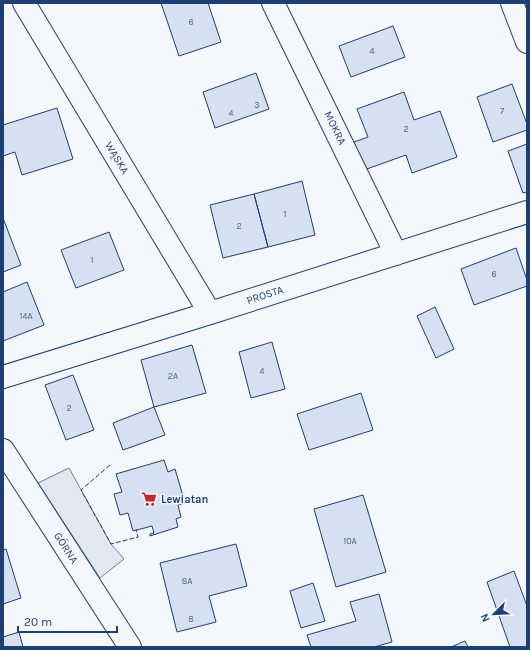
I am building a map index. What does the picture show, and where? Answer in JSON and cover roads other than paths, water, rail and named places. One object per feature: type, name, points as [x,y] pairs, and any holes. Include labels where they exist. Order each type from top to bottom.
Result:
[{"type":"street","name":"WĄSKA","points":[[24,3],[210,313]]},
{"type":"street","name":"MOKRA","points":[[273,3],[396,254]]},
{"type":"street","points":[[512,3],[527,42]]},
{"type":"street","name":"PROSTA","points":[[3,377],[527,212]]},
{"type":"street","name":"GÓRNA","points":[[3,450],[130,647]]},
{"type":"place","name":"Lewiatan","points":[[149,499]]}]
